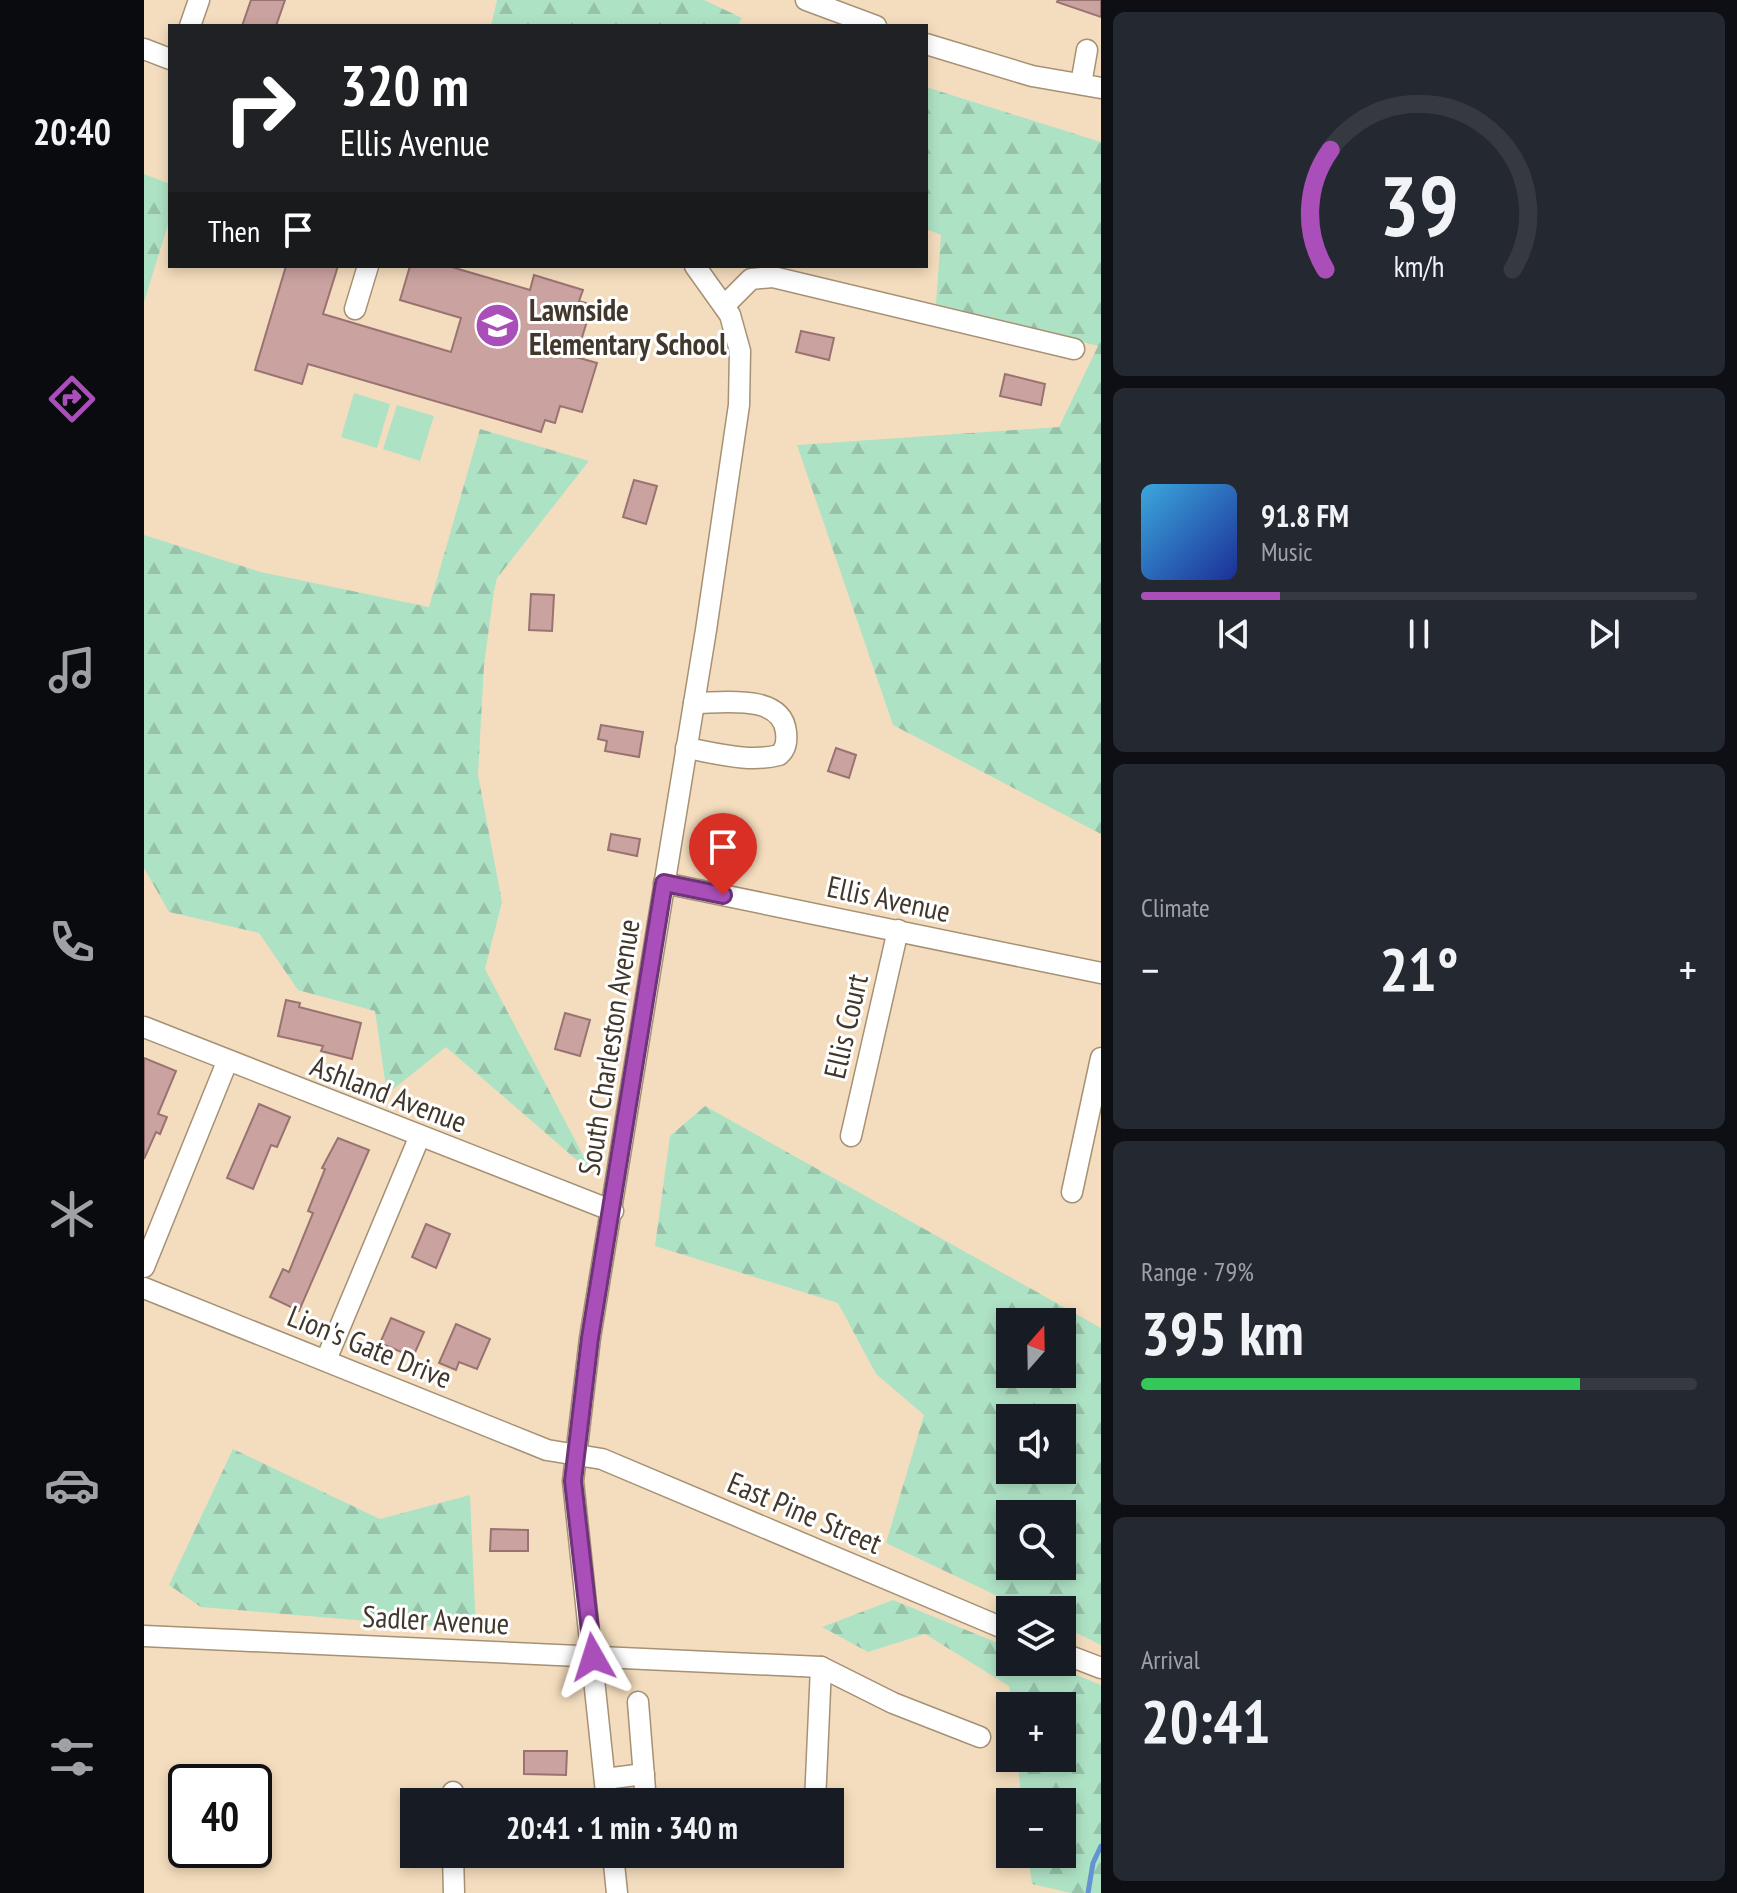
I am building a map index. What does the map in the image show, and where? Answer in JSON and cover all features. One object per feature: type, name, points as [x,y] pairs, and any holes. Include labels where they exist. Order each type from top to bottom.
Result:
[{"type":"street","points":[[191,24],[199,0]]},
{"type":"street","points":[[806,0],[871,24]]},
{"type":"street","points":[[928,45],[1032,76],[1091,86],[1087,50]]},
{"type":"street","points":[[144,49],[168,58]]},
{"type":"street","points":[[355,309],[367,268]]},
{"type":"street","name":"South Charleston Avenue","points":[[606,1788],[573,1481],[590,1338],[613,1211],[739,405],[740,351],[725,305],[697,268]]},
{"type":"street","points":[[725,305],[751,279],[773,277],[1074,349]]},
{"type":"street","points":[[686,748],[769,758],[779,755],[786,743],[786,728],[778,713],[769,707],[694,703]]},
{"type":"street","name":"Ellis Avenue","points":[[664,883],[1101,973]]},
{"type":"street","name":"Ellis Court","points":[[851,1136],[898,930]]},
{"type":"street","name":"Ashland Avenue","points":[[144,1027],[419,1138],[613,1211]]},
{"type":"street","points":[[1072,1192],[1101,1058]]},
{"type":"street","points":[[144,1267],[227,1062]]},
{"type":"street","points":[[326,1360],[419,1138]]},
{"type":"street","name":"Lion's Gate Drive","points":[[144,1288],[547,1450],[575,1455]]},
{"type":"street","name":"East Pine Street","points":[[575,1455],[602,1459],[996,1625]]},
{"type":"street","name":"Sadler Avenue","points":[[144,1636],[821,1667]]},
{"type":"street","points":[[1076,1658],[1101,1668]]},
{"type":"street","points":[[816,1788],[821,1667],[893,1703],[980,1737]]},
{"type":"street","points":[[638,1702],[645,1788]]},
{"type":"street","points":[[605,1779],[644,1774]]},
{"type":"street","points":[[453,1868],[454,1893]]},
{"type":"street","points":[[614,1868],[617,1893]]},
{"type":"green space","points":[[497,0],[704,0],[742,18],[738,24],[491,24]]},
{"type":"green space","points":[[928,88],[1101,142],[1101,834],[893,725],[797,445],[1059,427],[1098,346],[936,304],[941,235],[928,230]]},
{"type":"green space","points":[[144,174],[168,183],[168,224],[144,302]]},
{"type":"green space","points":[[354,393],[390,404],[377,448],[341,437]]},
{"type":"green space","points":[[397,405],[434,416],[420,461],[383,449]]},
{"type":"green space","points":[[480,429],[589,461],[497,578],[484,665],[478,775],[502,902],[485,969],[593,1174],[446,1047],[387,1094],[375,1011],[298,990],[259,933],[169,912],[144,868],[144,535],[261,572],[429,607]]},
{"type":"green space","points":[[705,1106],[1065,1308],[996,1308],[996,1388],[1076,1388],[1076,1314],[1101,1328],[1101,1645],[1076,1633],[1076,1596],[998,1596],[886,1543],[924,1415],[876,1374],[838,1303],[655,1246],[670,1136]]},
{"type":"green space","points":[[233,1449],[380,1519],[470,1495],[476,1630],[201,1607],[169,1585]]},
{"type":"green space","points":[[893,1600],[996,1642],[996,1676],[1076,1675],[1101,1685],[1101,1893],[1071,1893],[1032,1884],[1030,1868],[1076,1868],[1076,1788],[1020,1788],[1019,1772],[1076,1772],[1076,1692],[1010,1692],[1009,1686],[925,1634],[868,1652],[822,1627]]},
{"type":"building","points":[[251,0],[285,0],[277,24],[243,24]]},
{"type":"building","points":[[1101,0],[1101,17],[1057,2]]},
{"type":"building","points":[[285,268],[337,268],[323,314],[451,352],[461,318],[400,300],[409,268],[455,268],[530,290],[534,275],[583,290],[579,301],[592,305],[576,357],[597,363],[582,412],[560,406],[555,423],[545,420],[541,432],[308,364],[302,384],[255,370]]},
{"type":"building","points":[[801,331],[834,338],[829,360],[796,352]]},
{"type":"building","points":[[1005,374],[1045,384],[1041,405],[1000,396]]},
{"type":"building","points":[[634,480],[657,486],[646,524],[623,517]]},
{"type":"building","points":[[531,594],[554,595],[552,631],[529,630]]},
{"type":"building","points":[[601,725],[643,732],[639,757],[605,751],[607,741],[598,739]]},
{"type":"building","points":[[836,748],[856,755],[849,778],[828,771]]},
{"type":"building","points":[[611,834],[640,839],[637,856],[608,850]]},
{"type":"building","points":[[286,1000],[300,1003],[299,1007],[361,1023],[352,1059],[321,1051],[323,1046],[278,1036]]},
{"type":"building","points":[[565,1013],[590,1020],[580,1056],[555,1049]]},
{"type":"building","points":[[144,1058],[176,1071],[158,1114],[167,1117],[160,1134],[156,1132],[144,1159]]},
{"type":"building","points":[[259,1104],[290,1117],[277,1147],[271,1145],[253,1189],[227,1178]]},
{"type":"building","points":[[338,1138],[369,1150],[299,1311],[270,1297],[283,1269],[289,1272],[313,1213],[308,1211],[325,1169],[322,1168]]},
{"type":"building","points":[[426,1224],[450,1234],[436,1268],[412,1257]]},
{"type":"building","points":[[391,1318],[424,1332],[413,1357],[380,1343]]},
{"type":"building","points":[[456,1324],[490,1339],[477,1369],[459,1362],[456,1370],[439,1363]]},
{"type":"building","points":[[491,1529],[528,1530],[528,1551],[490,1551]]},
{"type":"building","points":[[524,1751],[567,1751],[566,1775],[524,1774]]},
{"type":"waterway","points":[[1088,1893],[1093,1863],[1101,1846]]},
{"type":"place","name":"Lawnside Elementary School","points":[[498,326]]},
{"type":"route","points":[[593,1657],[573,1481],[575,1455],[590,1338],[664,883],[723,895]]}]
